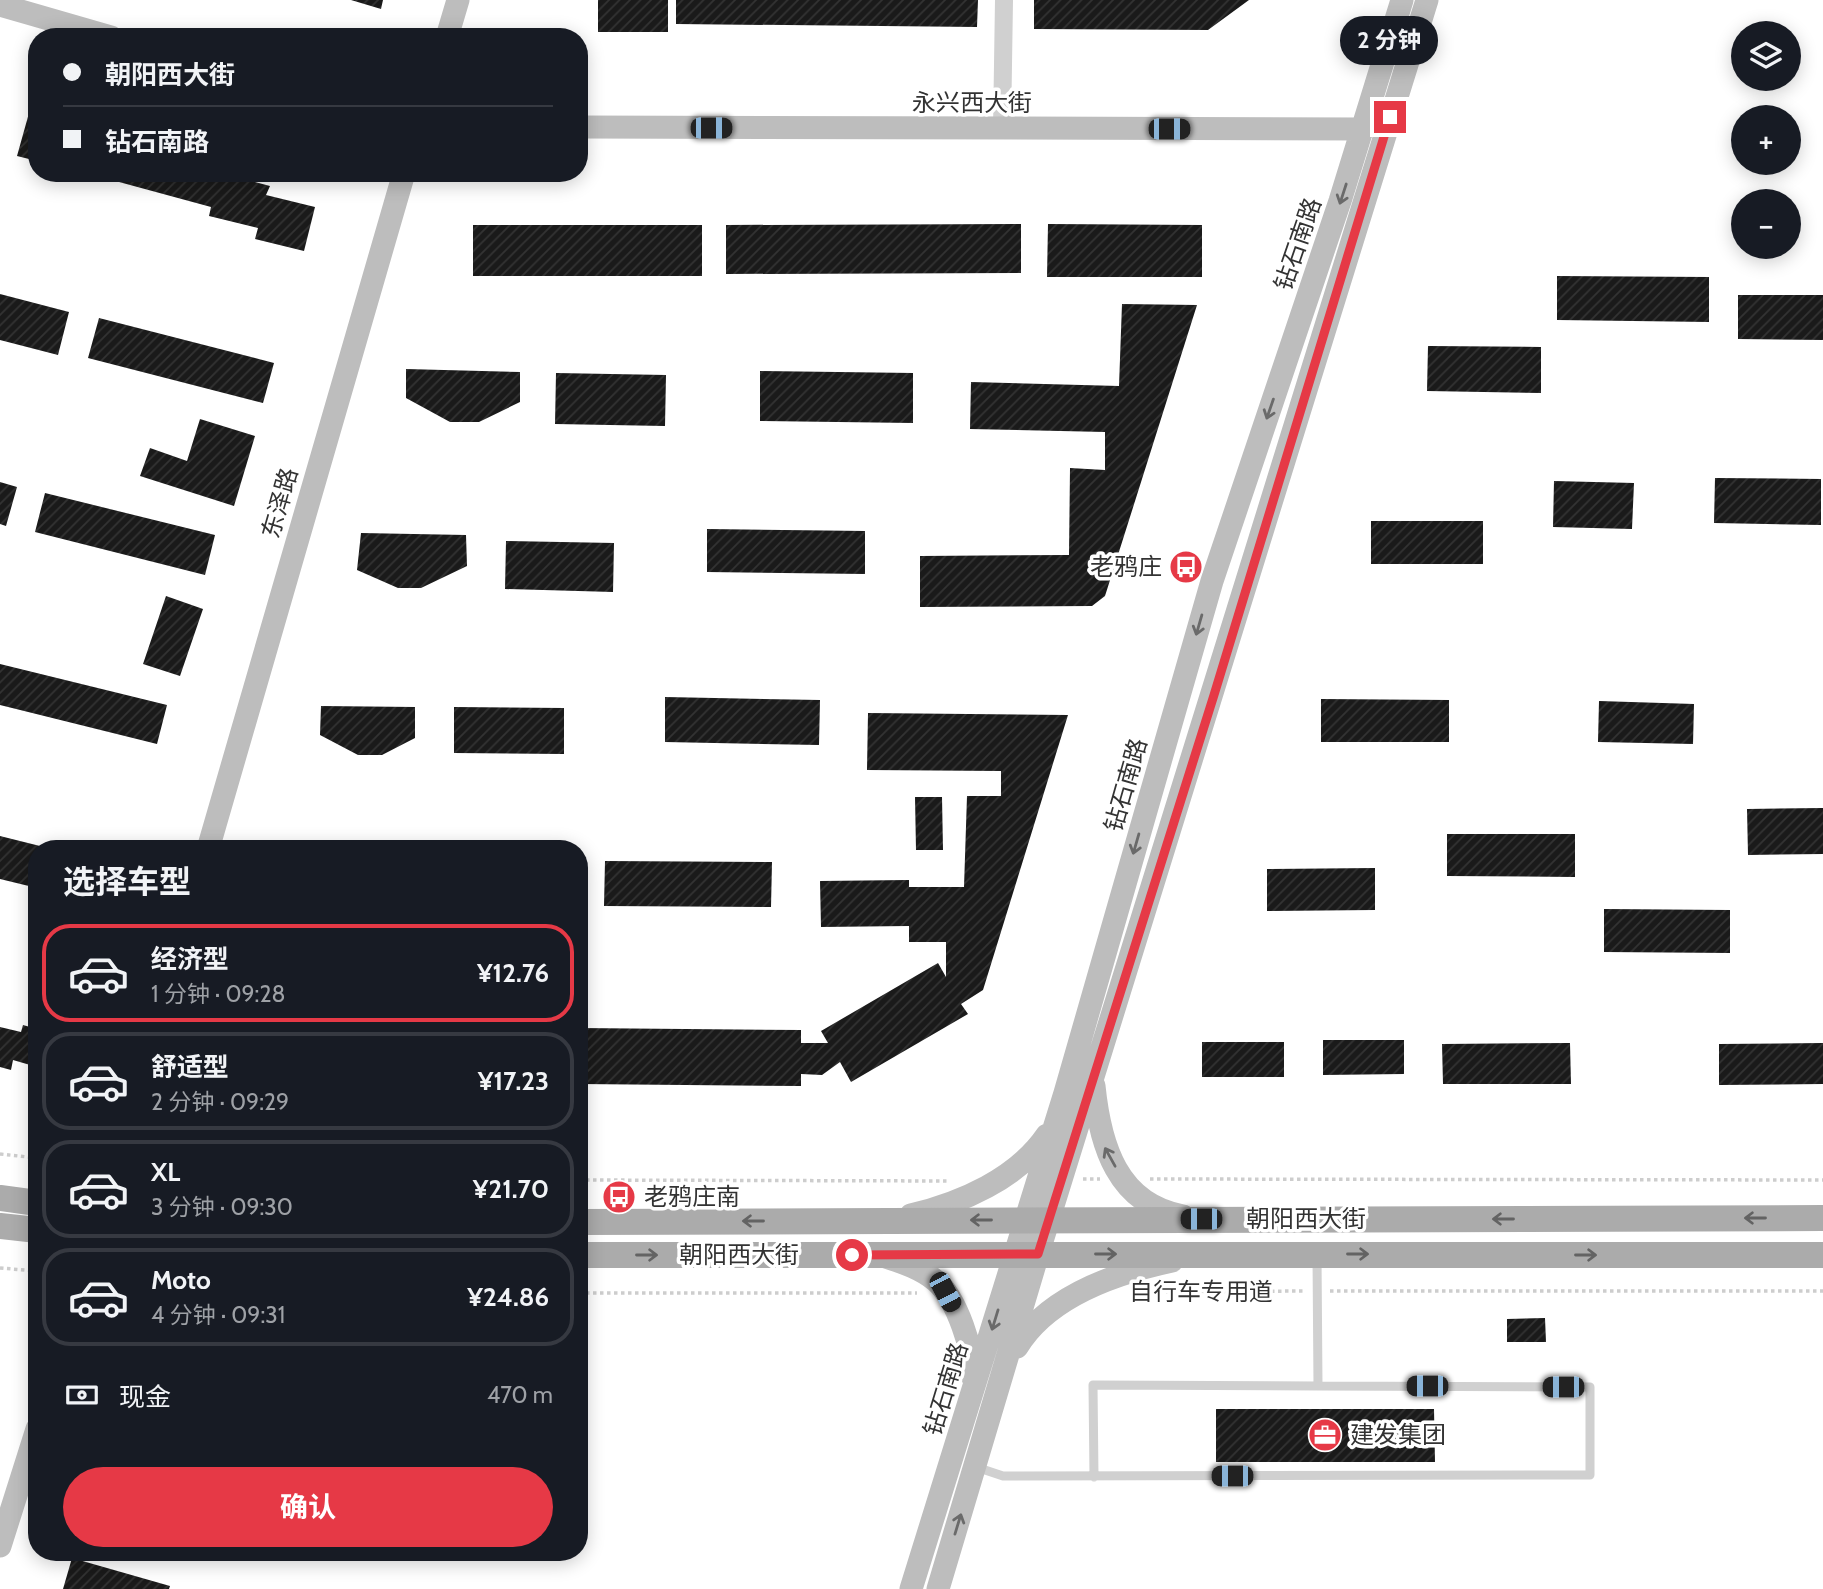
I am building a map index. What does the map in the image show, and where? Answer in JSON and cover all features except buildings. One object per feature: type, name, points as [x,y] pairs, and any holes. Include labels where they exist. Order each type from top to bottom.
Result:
[{"type":"main road","points":[[450,28],[458,0]]},
{"type":"main road","name":"钻石南路","points":[[911,1589],[972,1393],[1038,1220],[1056,1121],[1212,581],[1364,129],[1402,0]]},
{"type":"main road","name":"钻石南路","points":[[1038,1220],[1062,1179],[1427,0]]},
{"type":"main road","points":[[0,5],[80,28]]},
{"type":"main road","name":"永兴西大街","points":[[588,127],[1364,129]]},
{"type":"main road","name":"东泽路","points":[[211,840],[401,182]]},
{"type":"main road","points":[[1093,1080],[1102,1143],[1123,1179],[1136,1195],[1161,1212],[1201,1219]]},
{"type":"main road","points":[[885,1221],[938,1208],[998,1181],[1036,1152],[1056,1121]]},
{"type":"main road","points":[[0,1198],[28,1202]]},
{"type":"main road","name":"朝阳西大街","points":[[588,1222],[1823,1218]]},
{"type":"main road","points":[[0,1226],[28,1229]]},
{"type":"main road","name":"钻石南路","points":[[938,1589],[1004,1368],[1027,1254]]},
{"type":"main road","points":[[1004,1368],[1036,1321],[1055,1306],[1122,1274],[1203,1254]]},
{"type":"main road","name":"朝阳西大街","points":[[588,1255],[1823,1255]]},
{"type":"main road","points":[[880,1255],[912,1266],[937,1282],[945,1292],[962,1324],[970,1349],[973,1365],[972,1393]]},
{"type":"main road","points":[[0,1546],[28,1457]]},
{"type":"street","points":[[1002,129],[1004,0]]},
{"type":"lane","points":[[1317,1254],[1318,1386]]},
{"type":"lane","points":[[975,1467],[1003,1476],[1094,1477],[1590,1475],[1590,1387],[1093,1385],[1094,1477]]},
{"type":"path","points":[[0,1154],[28,1157]]},
{"type":"path","points":[[1062,1179],[1823,1180]]},
{"type":"path","points":[[588,1180],[960,1181]]},
{"type":"path","points":[[0,1268],[28,1270]]},
{"type":"path","name":"自行车专用道","points":[[1137,1292],[1823,1291]]},
{"type":"path","points":[[588,1293],[945,1292]]},
{"type":"place","name":"老鸦庄","points":[[1186,567]]},
{"type":"place","name":"老鸦庄南","points":[[619,1197]]},
{"type":"place","name":"建发集团","points":[[1325,1435]]},
{"type":"route","points":[[852,1255],[1038,1254],[1214,695],[1390,117]]}]
